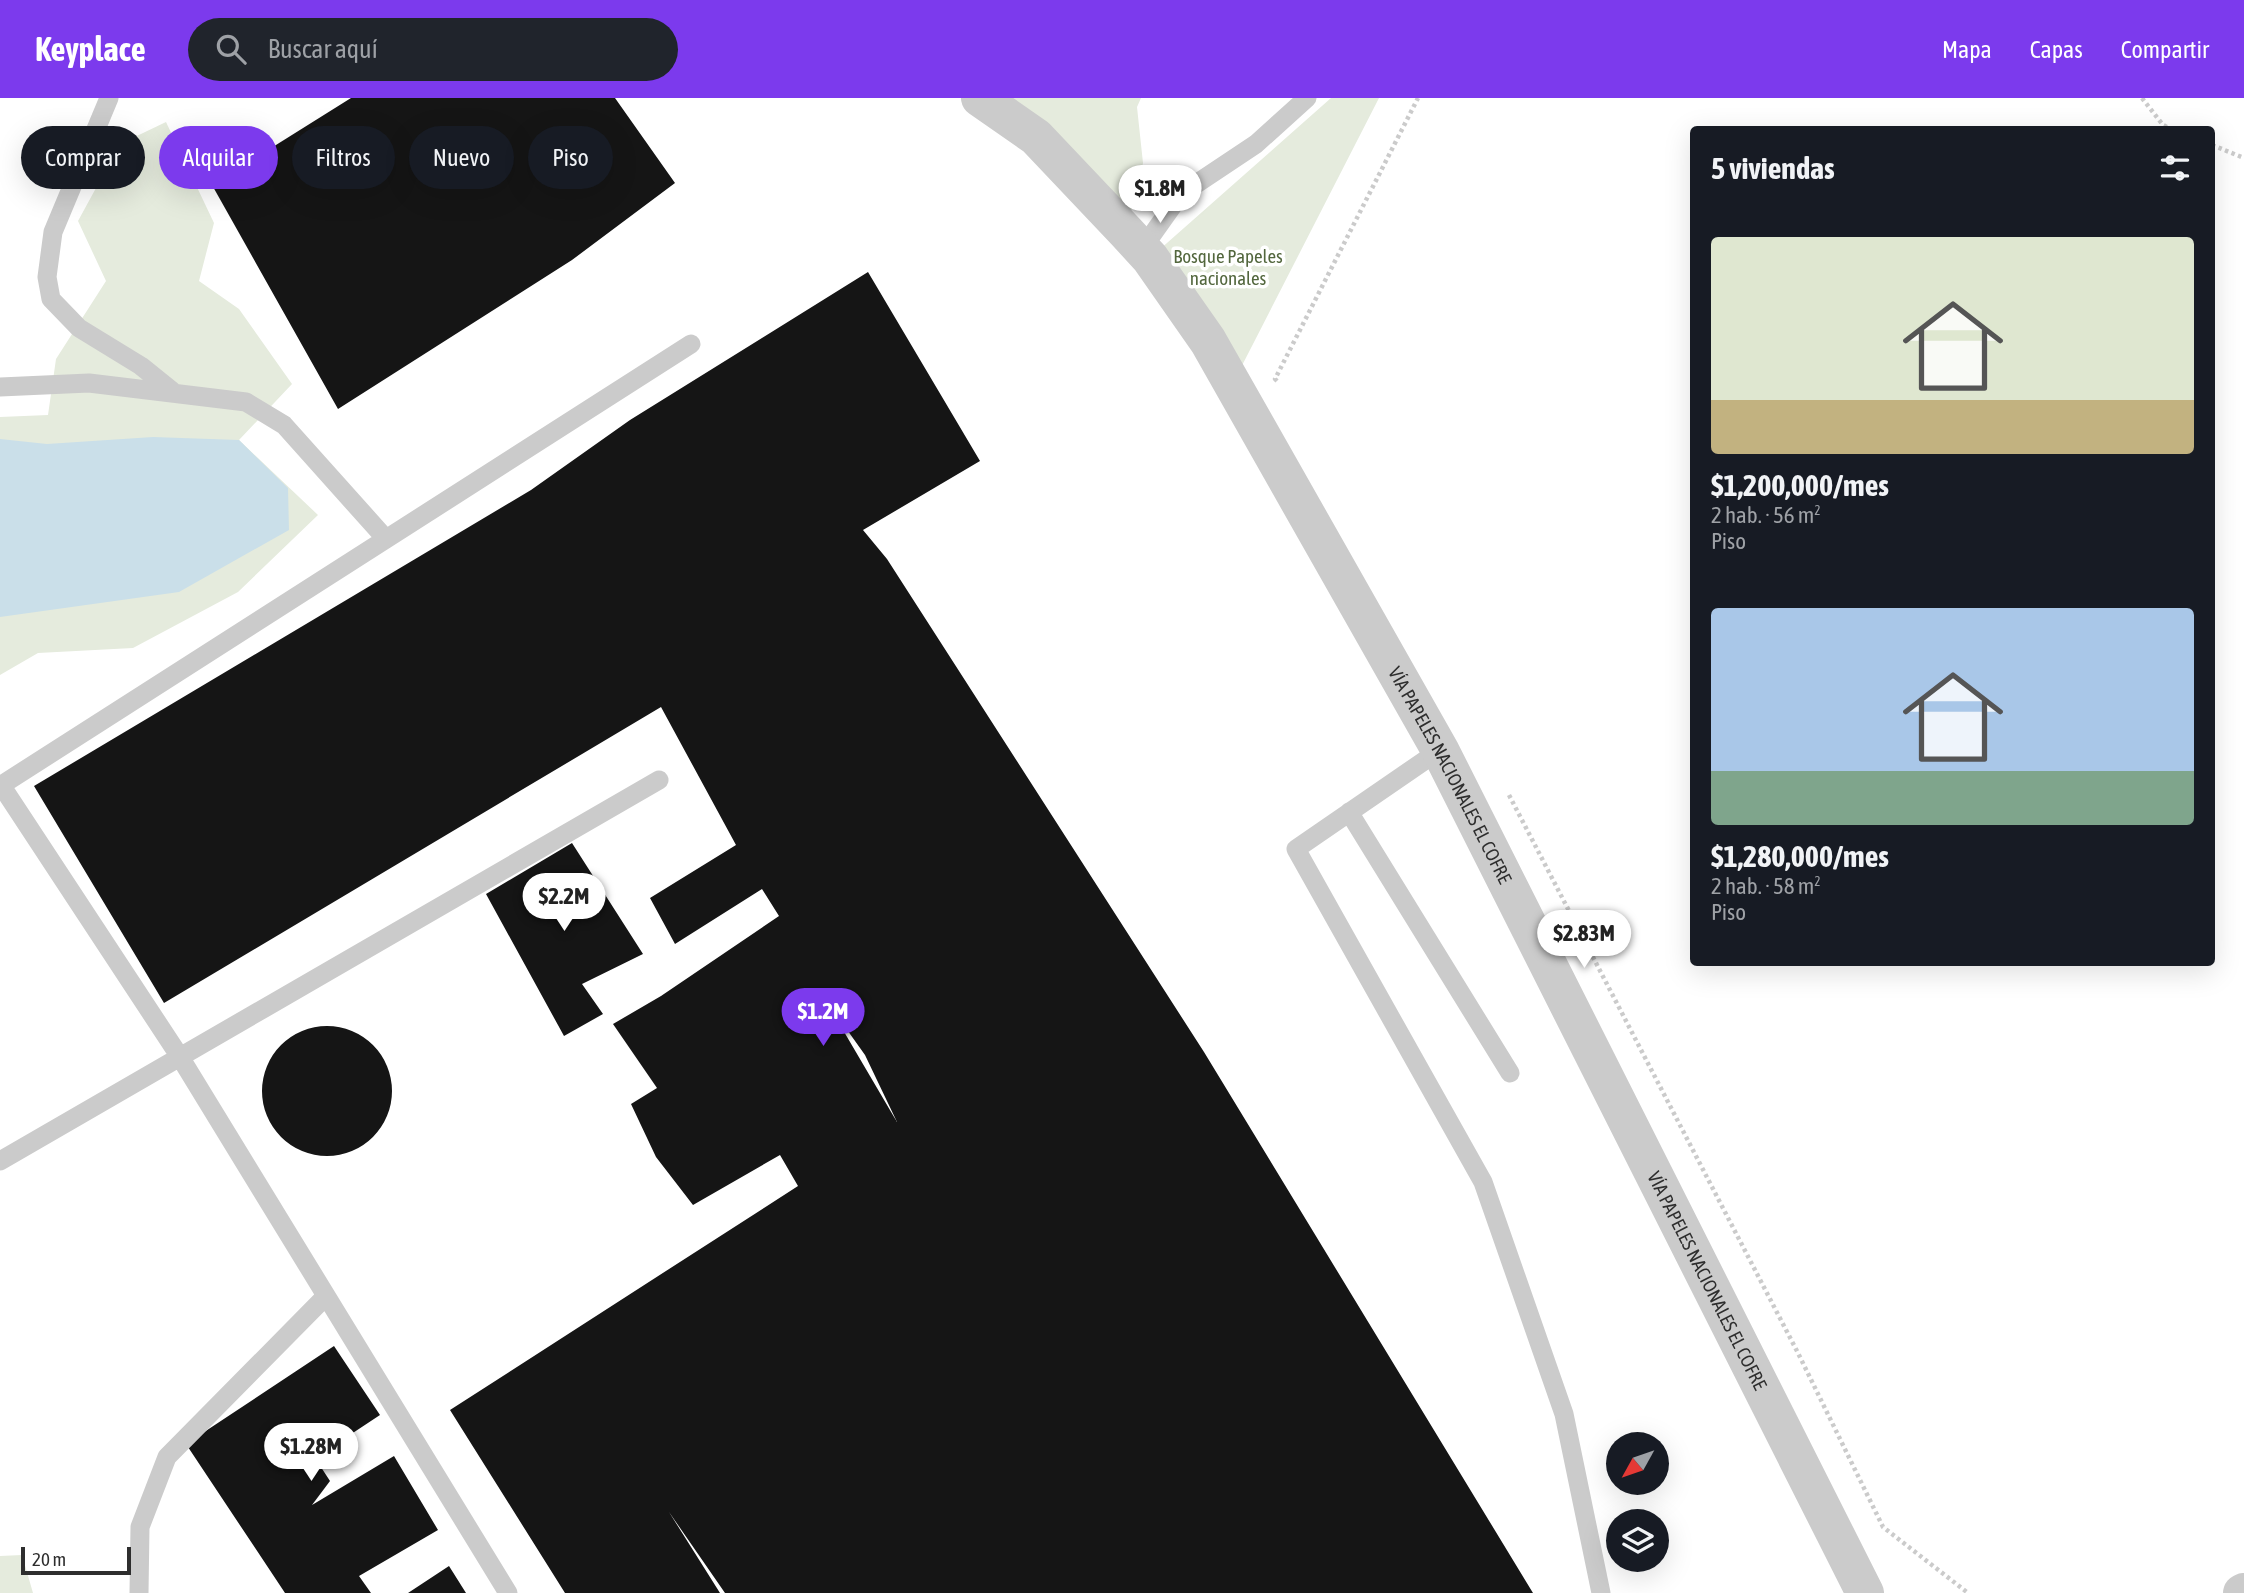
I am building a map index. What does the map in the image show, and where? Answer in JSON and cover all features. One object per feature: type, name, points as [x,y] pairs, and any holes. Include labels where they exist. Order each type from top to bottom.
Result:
[{"type":"street","name":"VÍA PAPELES NACIONALES EL COFRE","points":[[980,98],[1036,136],[1142,249],[1208,341],[1440,750],[1865,1593]]},
{"type":"lane","points":[[109,98],[54,232],[47,277],[51,299],[79,328],[141,366],[173,391]]},
{"type":"lane","points":[[1142,249],[1181,194],[1256,145],[1307,98]]},
{"type":"lane","points":[[508,1593],[180,1057],[1,785],[691,344]]},
{"type":"lane","points":[[0,387],[89,383],[173,391],[246,402],[284,425],[386,539]]},
{"type":"lane","points":[[1440,750],[1296,849],[1483,1182],[1564,1414],[1601,1593]]},
{"type":"lane","points":[[0,1161],[659,780]]},
{"type":"lane","points":[[1349,812],[1510,1073]]},
{"type":"lane","points":[[139,1593],[140,1527],[167,1457],[326,1296]]},
{"type":"path","points":[[1282,390],[1275,379],[1418,98]]},
{"type":"path","points":[[2142,98],[2165,126]]},
{"type":"path","points":[[2215,146],[2244,159]]},
{"type":"path","points":[[1502,784],[1798,1353],[1883,1527],[1968,1593]]},
{"type":"green space","name":"Bosque Papeles nacionales","points":[[980,98],[1141,98],[1137,107],[1143,163],[1126,232]]},
{"type":"green space","name":"Bosque Papeles nacionales","points":[[1331,98],[1379,98],[1232,385],[1150,258]]},
{"type":"green space","points":[[166,122],[168,126],[159,126],[159,189],[198,189],[214,223],[199,281],[239,309],[292,384],[239,440],[318,515],[238,592],[133,648],[38,653],[0,675],[0,417],[48,415],[56,359],[106,281],[78,221],[95,189],[145,189],[145,132]]},
{"type":"green space","points":[[22,1555],[33,1593],[0,1593],[0,1556]]},
{"type":"water","points":[[153,437],[239,440],[288,488],[289,530],[179,592],[0,617],[0,439],[47,444]]},
{"type":"building","points":[[351,98],[615,98],[675,183],[572,260],[338,409],[214,189],[278,189],[278,144],[292,135],[292,189],[395,189],[395,126],[306,126]]},
{"type":"building","points":[[868,272],[980,461],[863,530],[887,559],[1204,1052],[1533,1593],[725,1593],[669,1512],[720,1593],[565,1593],[450,1410],[798,1186],[780,1155],[693,1205],[656,1157],[631,1104],[657,1088],[613,1024],[661,996],[779,916],[762,889],[675,944],[650,898],[736,845],[661,707],[164,1003],[34,786],[531,490],[630,420]],"holes":[[[823,996],[865,1055],[897,1122]]]},
{"type":"building","points":[[572,843],[643,954],[582,984],[603,1014],[564,1036],[486,894]]},
{"type":"building","points":[[327,1026],[352,1031],[373,1045],[387,1066],[392,1091],[387,1116],[373,1137],[352,1151],[327,1156],[302,1151],[281,1137],[267,1116],[262,1091],[267,1066],[281,1045],[302,1031]]},
{"type":"building","points":[[334,1346],[380,1415],[315,1458],[330,1481],[312,1505],[394,1456],[438,1530],[359,1576],[371,1593],[285,1593],[186,1444]]},
{"type":"building","points":[[449,1566],[466,1593],[408,1593]]}]
